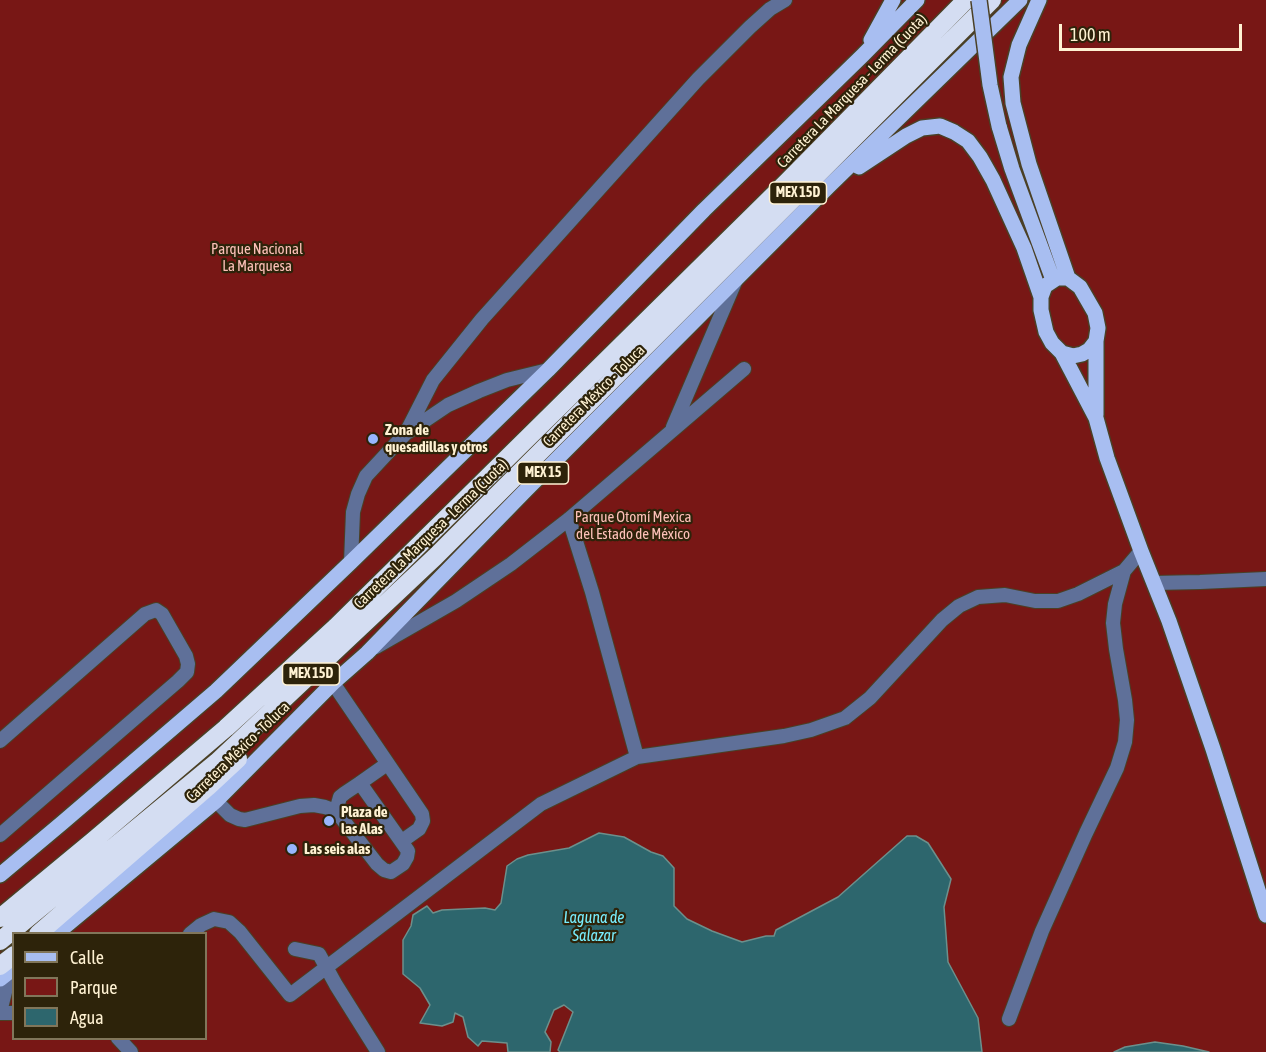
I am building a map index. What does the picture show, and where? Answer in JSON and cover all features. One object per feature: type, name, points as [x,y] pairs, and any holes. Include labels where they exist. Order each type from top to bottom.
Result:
[{"type":"highway","name":"Carretera La Marquesa - Lerma (Cuota)","points":[[0,918],[226,728],[336,627],[779,190],[966,0]]},
{"type":"highway","name":"Carretera La Marquesa - Lerma (Cuota)","points":[[0,941],[217,762],[435,557],[992,0]]},
{"type":"highway","points":[[39,932],[209,786],[389,614],[435,557]]},
{"type":"main road","points":[[863,55],[893,0]]},
{"type":"main road","points":[[0,875],[216,691],[548,370],[713,202],[917,0]]},
{"type":"main road","points":[[979,0],[990,85],[1012,169],[1061,279],[1080,288],[1095,313],[1098,328],[1096,418]]},
{"type":"main road","name":"Carretera México - Toluca","points":[[57,932],[216,801],[333,683],[367,653],[829,186],[1020,0]]},
{"type":"main road","points":[[1039,0],[1019,45],[1011,77],[1013,103],[1061,279]]},
{"type":"main road","points":[[829,186],[922,128],[940,126],[954,132],[968,141],[980,157],[1024,248],[1041,297],[1041,310],[1046,332],[1062,353],[1096,418],[1107,458],[1169,621],[1213,749],[1266,915]]},
{"type":"main road","points":[[1041,297],[1045,286],[1061,279]]},
{"type":"main road","points":[[1062,353],[1073,357],[1082,354],[1089,350],[1096,341]]},
{"type":"street","points":[[406,433],[433,380],[482,319],[698,79],[750,27],[784,0]]},
{"type":"street","points":[[671,432],[737,278]]},
{"type":"street","points":[[367,653],[465,595],[511,564],[569,519],[744,369]]},
{"type":"street","points":[[351,562],[353,512],[358,494],[366,476],[406,433],[448,405],[507,380],[548,370]]},
{"type":"street","points":[[569,519],[592,592],[637,757]]},
{"type":"street","points":[[192,932],[214,920],[229,922],[240,932],[290,995],[541,804],[637,757],[784,736],[811,730],[845,718],[870,698],[942,620],[959,606],[978,597],[1005,595],[1035,601],[1058,601],[1078,594],[1124,571],[1141,551]]},
{"type":"street","points":[[1009,1019],[1042,931],[1117,768],[1125,742],[1126,710],[1113,623],[1115,604],[1124,571]]},
{"type":"street","points":[[1154,583],[1266,579]]},
{"type":"street","points":[[0,741],[145,614],[156,610],[162,614],[186,656],[187,672],[0,835]]},
{"type":"street","points":[[333,683],[422,814],[423,821],[419,828],[402,842]]},
{"type":"street","points":[[336,811],[340,797],[387,764]]},
{"type":"street","points":[[216,801],[230,815],[245,820],[300,806],[314,805],[336,811],[376,864],[391,872],[403,864],[408,851],[360,783]]},
{"type":"street","points":[[295,949],[320,954],[378,1052]]},
{"type":"street","points":[[0,1006],[6,984],[5,972]]},
{"type":"street","points":[[120,1040],[131,1052]]},
{"type":"green space","name":"Parque Otomí Mexica del Estado de México","points":[[0,0],[1266,0],[1266,1052],[0,1052]]},
{"type":"water","name":"Laguna de Salazar","points":[[599,833],[624,837],[663,856],[674,868],[674,906],[687,919],[742,942],[774,936],[776,930],[838,897],[907,836],[916,836],[928,843],[951,879],[944,907],[948,962],[978,1018],[982,1052],[560,1052],[558,1050],[573,1012],[564,1005],[554,1010],[545,1032],[551,1042],[550,1052],[508,1052],[507,1043],[482,1041],[478,1046],[468,1037],[463,1017],[455,1013],[453,1022],[442,1026],[420,1023],[430,1005],[420,988],[403,974],[403,940],[411,926],[413,915],[427,906],[433,913],[442,910],[485,908],[495,910],[501,903],[507,866],[528,855],[569,848]]},
{"type":"water","points":[[1155,1042],[1209,1052],[1114,1052],[1125,1047]]},
{"type":"place","name":"Zona de quesadillas y otros","points":[[373,439]]},
{"type":"place","name":"Plaza de las Alas","points":[[329,821]]},
{"type":"place","name":"Las seis alas","points":[[292,849]]},
{"type":"park label","name":"Parque Nacional La Marquesa","points":[[257,258]]}]
